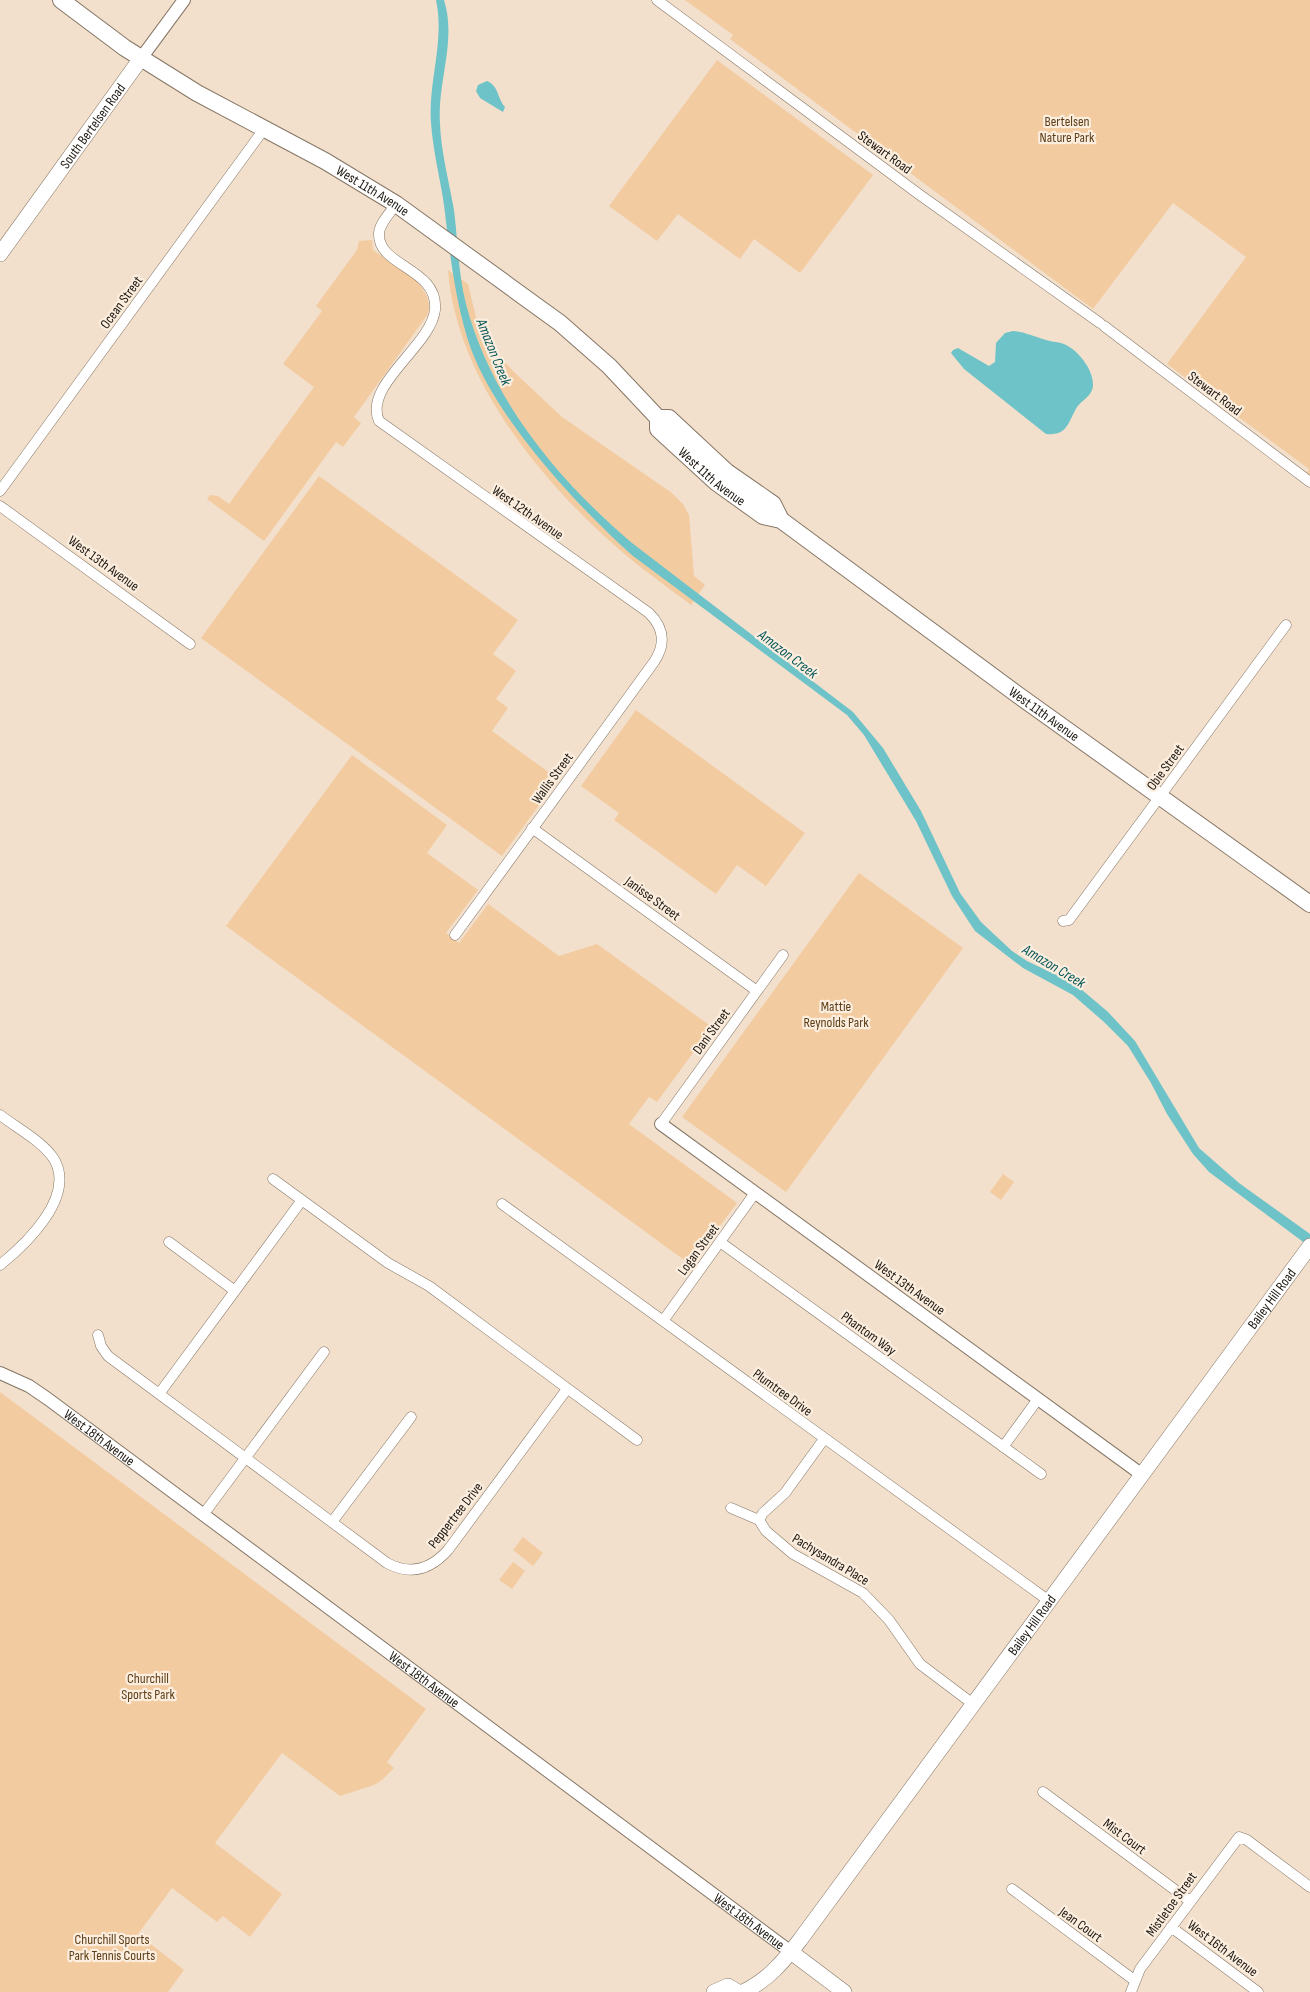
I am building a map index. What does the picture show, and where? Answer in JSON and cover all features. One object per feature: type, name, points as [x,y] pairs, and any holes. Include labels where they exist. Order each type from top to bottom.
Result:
[{"type":"main road","name":"West 11th Avenue","points":[[62,0],[125,48],[197,93],[349,174],[396,204],[578,338],[658,418],[658,429],[710,477],[762,516],[781,520],[1018,695],[1310,904]]},
{"type":"main road","name":"South Bertelsen Road","points":[[0,254],[142,58]]},
{"type":"main road","name":"Bailey Hill Road","points":[[743,1992],[766,1979],[791,1952],[1308,1248]]},
{"type":"main road","name":"West 18th Avenue","points":[[791,1952],[844,1992]]},
{"type":"main road","points":[[714,1992],[728,1986],[738,1992]]},
{"type":"street","name":"South Bertelsen Road","points":[[142,58],[184,0]]},
{"type":"street","name":"Stewart Road","points":[[657,0],[920,195],[1102,325],[1310,482]]},
{"type":"street","name":"Ocean Street","points":[[0,491],[264,129]]},
{"type":"street","name":"West 12th Avenue","points":[[396,204],[382,225],[379,233],[380,241],[389,254],[429,285],[434,293],[435,311],[430,325],[378,397],[375,413],[379,421],[386,428],[648,613],[656,620],[663,634]]},
{"type":"street","name":"West 13th Avenue","points":[[0,506],[190,644]]},
{"type":"street","name":"Obie Street","points":[[1062,921],[1068,920],[1286,625]]},
{"type":"street","name":"Wallis Street","points":[[455,935],[660,654],[663,634]]},
{"type":"street","name":"Janisse Street","points":[[532,828],[757,991]]},
{"type":"street","name":"Dani Street","points":[[660,1124],[783,955]]},
{"type":"street","points":[[0,1115],[48,1152],[56,1165],[59,1180],[56,1198],[50,1211],[24,1243],[0,1265]]},
{"type":"street","name":"West 13th Avenue","points":[[660,1124],[1141,1474]]},
{"type":"street","points":[[273,1179],[388,1263],[428,1286],[636,1440]]},
{"type":"street","name":"Logan Street","points":[[663,1321],[756,1193]]},
{"type":"street","points":[[159,1394],[302,1200]]},
{"type":"street","name":"Plumtree Drive","points":[[502,1204],[1049,1601]]},
{"type":"street","points":[[169,1242],[235,1291]]},
{"type":"street","name":"Phantom Way","points":[[720,1242],[1041,1474]]},
{"type":"street","name":"Peppertree Drive","points":[[98,1335],[101,1346],[108,1356],[396,1568],[412,1570],[430,1565],[448,1550],[567,1388]]},
{"type":"street","points":[[203,1515],[324,1352]]},
{"type":"street","name":"West 18th Avenue","points":[[0,1373],[29,1386],[48,1399],[791,1952]]},
{"type":"street","points":[[1003,1447],[1038,1399]]},
{"type":"street","points":[[332,1522],[411,1417]]},
{"type":"street","points":[[759,1520],[763,1513],[785,1493],[824,1439]]},
{"type":"street","name":"Pachysandra Place","points":[[731,1508],[759,1520],[766,1531],[793,1554],[863,1593],[883,1612],[920,1664],[973,1704]]},
{"type":"street","name":"Mist Court","points":[[1043,1792],[1190,1901]]},
{"type":"street","name":"Mistletoe Street","points":[[1131,1992],[1134,1980],[1190,1901],[1239,1837],[1247,1840],[1310,1886]]},
{"type":"street","name":"Jean Court","points":[[1012,1889],[1134,1980]]},
{"type":"street","name":"West 16th Avenue","points":[[1171,1927],[1258,1992]]},
{"type":"green space","name":"Bertelsen Nature Park","points":[[685,0],[1310,0],[1310,475],[1307,473],[1309,469],[1167,364],[1246,257],[1173,203],[1093,309],[730,39],[733,35]]},
{"type":"green space","points":[[717,60],[873,175],[800,273],[754,239],[740,259],[678,214],[657,241],[609,206]]},
{"type":"green space","points":[[372,240],[373,250],[402,269],[420,285],[426,294],[429,304],[428,314],[354,417],[361,423],[343,447],[336,442],[264,541],[207,499],[210,495],[218,496],[229,504],[314,387],[283,364],[322,311],[316,306],[357,250],[359,241]]},
{"type":"green space","points":[[448,270],[468,284],[479,330],[486,342],[515,373],[562,417],[672,493],[683,504],[689,515],[694,576],[705,585],[691,605],[641,568],[613,544],[584,517],[529,455],[483,385],[466,348],[454,309]]},
{"type":"green space","points":[[319,476],[518,620],[493,654],[516,671],[496,699],[508,708],[492,731],[558,779],[502,856],[201,638]]},
{"type":"green space","points":[[636,710],[805,833],[766,886],[737,865],[716,894],[614,820],[619,813],[581,786]]},
{"type":"green space","points":[[352,755],[447,825],[427,853],[478,890],[446,933],[459,943],[488,904],[559,956],[597,944],[712,1027],[657,1102],[649,1097],[629,1124],[737,1203],[691,1265],[226,926]]},
{"type":"green space","name":"Mattie Reynolds Park","points":[[859,873],[963,948],[786,1192],[682,1117]]},
{"type":"green space","points":[[1003,1174],[1014,1182],[1001,1200],[990,1192]]},
{"type":"green space","name":"Churchill Sports Park","points":[[0,1392],[426,1709],[387,1762],[394,1768],[374,1785],[340,1796],[282,1753],[215,1843],[282,1894],[250,1937],[223,1916],[217,1922],[172,1888],[138,1934],[184,1970],[168,1992],[0,1992]]},
{"type":"green space","points":[[523,1537],[543,1553],[533,1566],[513,1550]]},
{"type":"green space","points":[[513,1562],[525,1571],[512,1589],[499,1580]]},
{"type":"water","points":[[436,0],[444,0],[447,16],[448,46],[441,92],[440,124],[454,210],[463,292],[477,339],[492,373],[510,405],[531,436],[578,493],[632,543],[853,712],[883,748],[921,811],[960,893],[981,922],[1012,951],[1027,961],[1075,984],[1108,1012],[1135,1041],[1199,1148],[1239,1183],[1310,1234],[1310,1247],[1209,1172],[1193,1154],[1167,1114],[1151,1083],[1128,1046],[1104,1022],[1073,995],[1023,968],[975,931],[952,896],[916,821],[864,735],[847,715],[633,556],[587,512],[519,433],[483,376],[465,332],[457,296],[431,123],[432,92],[439,31]]},
{"type":"water","points":[[487,81],[496,89],[505,107],[503,112],[480,98],[476,91],[478,85]]},
{"type":"water","points":[[1013,331],[1062,343],[1075,351],[1088,367],[1093,380],[1091,393],[1077,407],[1066,427],[1059,433],[1046,434],[964,369],[951,353],[958,348],[989,366],[995,362],[996,343],[1005,333]]},
{"type":"water label","name":"Amazon Creek","points":[[494,352]]},
{"type":"water label","name":"Amazon Creek","points":[[788,654]]},
{"type":"water label","name":"Amazon Creek","points":[[1054,966]]},
{"type":"park label","name":"Churchill Sports Park Tennis Courts","points":[[112,1948]]}]
